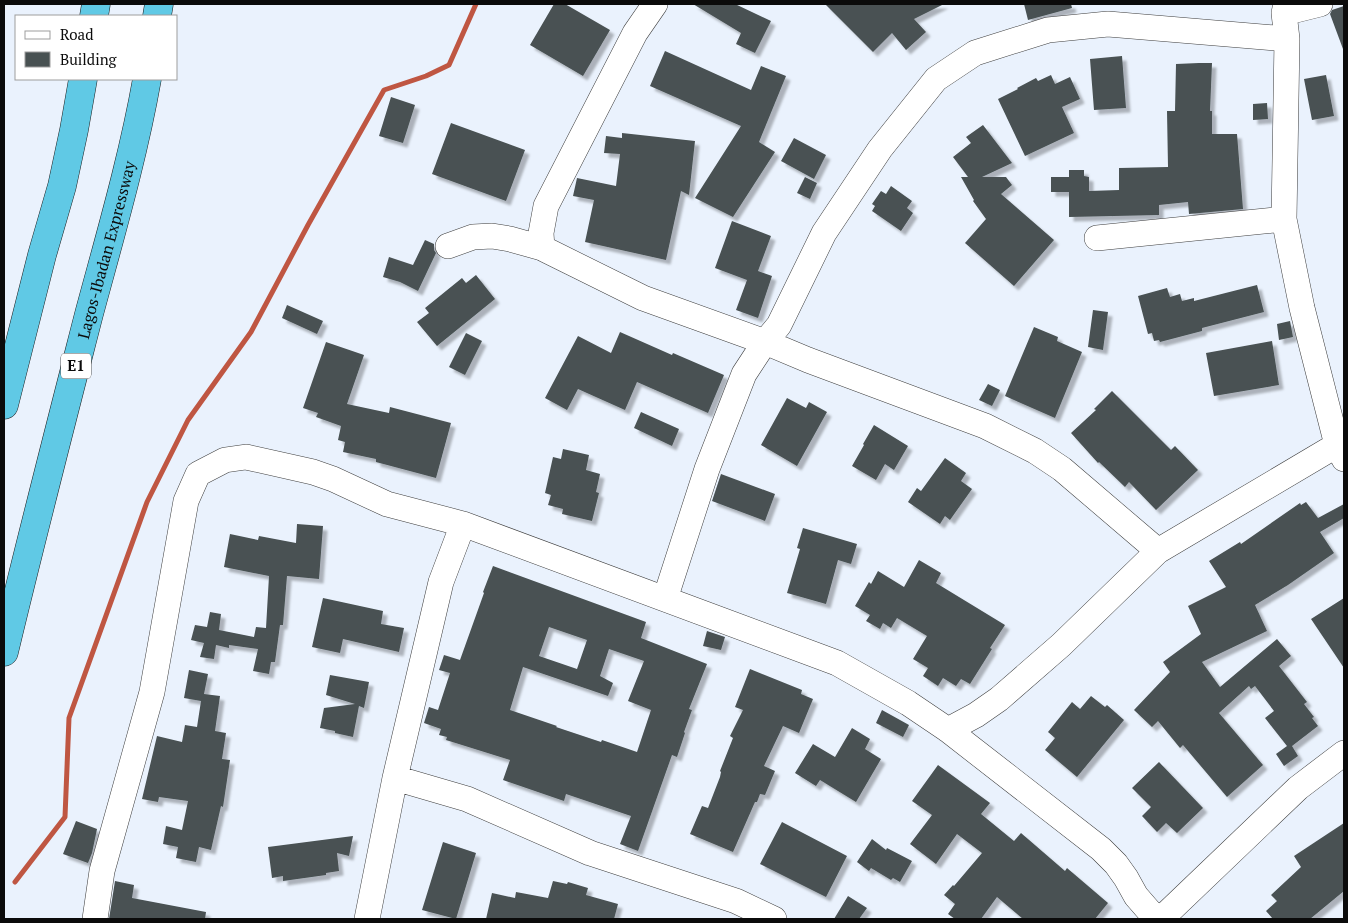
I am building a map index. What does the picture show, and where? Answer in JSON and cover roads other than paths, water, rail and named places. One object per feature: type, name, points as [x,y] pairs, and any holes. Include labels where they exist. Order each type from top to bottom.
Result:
[{"type":"highway","points":[[4,405],[42,254],[62,186],[83,80]]},
{"type":"highway","name":"Lagos-Ibadan Expressway","points":[[4,652],[55,446],[119,202],[146,80]]},
{"type":"street","points":[[542,248],[541,233],[546,206],[635,34],[655,4]]},
{"type":"street","points":[[948,730],[976,716],[999,699],[1061,645],[1158,551],[1341,452],[1302,308],[1284,219],[1287,38],[1285,8],[1320,4]]},
{"type":"street","points":[[666,599],[707,469],[744,374],[765,342],[779,325],[824,233],[880,149],[936,79],[975,54],[1048,30],[1108,24],[1287,38]]},
{"type":"street","points":[[1097,238],[1284,219]]},
{"type":"street","points":[[448,246],[473,237],[492,236],[542,248],[643,298],[765,342],[985,426],[1035,451],[1062,469],[1158,551]]},
{"type":"street","points":[[94,919],[102,871],[152,692],[186,501],[198,474],[225,460],[246,457],[326,476],[387,504],[463,524],[836,664],[908,703],[948,730],[1102,849],[1116,864],[1136,896],[1156,919]]},
{"type":"street","points":[[367,919],[395,778],[442,582],[463,524]]},
{"type":"street","points":[[1160,919],[1298,788],[1344,754]]},
{"type":"street","points":[[395,778],[467,799],[590,853],[731,910],[774,919]]},
{"type":"waterway","points":[[15,882],[65,817],[69,718],[147,502],[188,420],[251,332],[308,225],[384,90],[426,76],[449,65],[476,4]]}]
